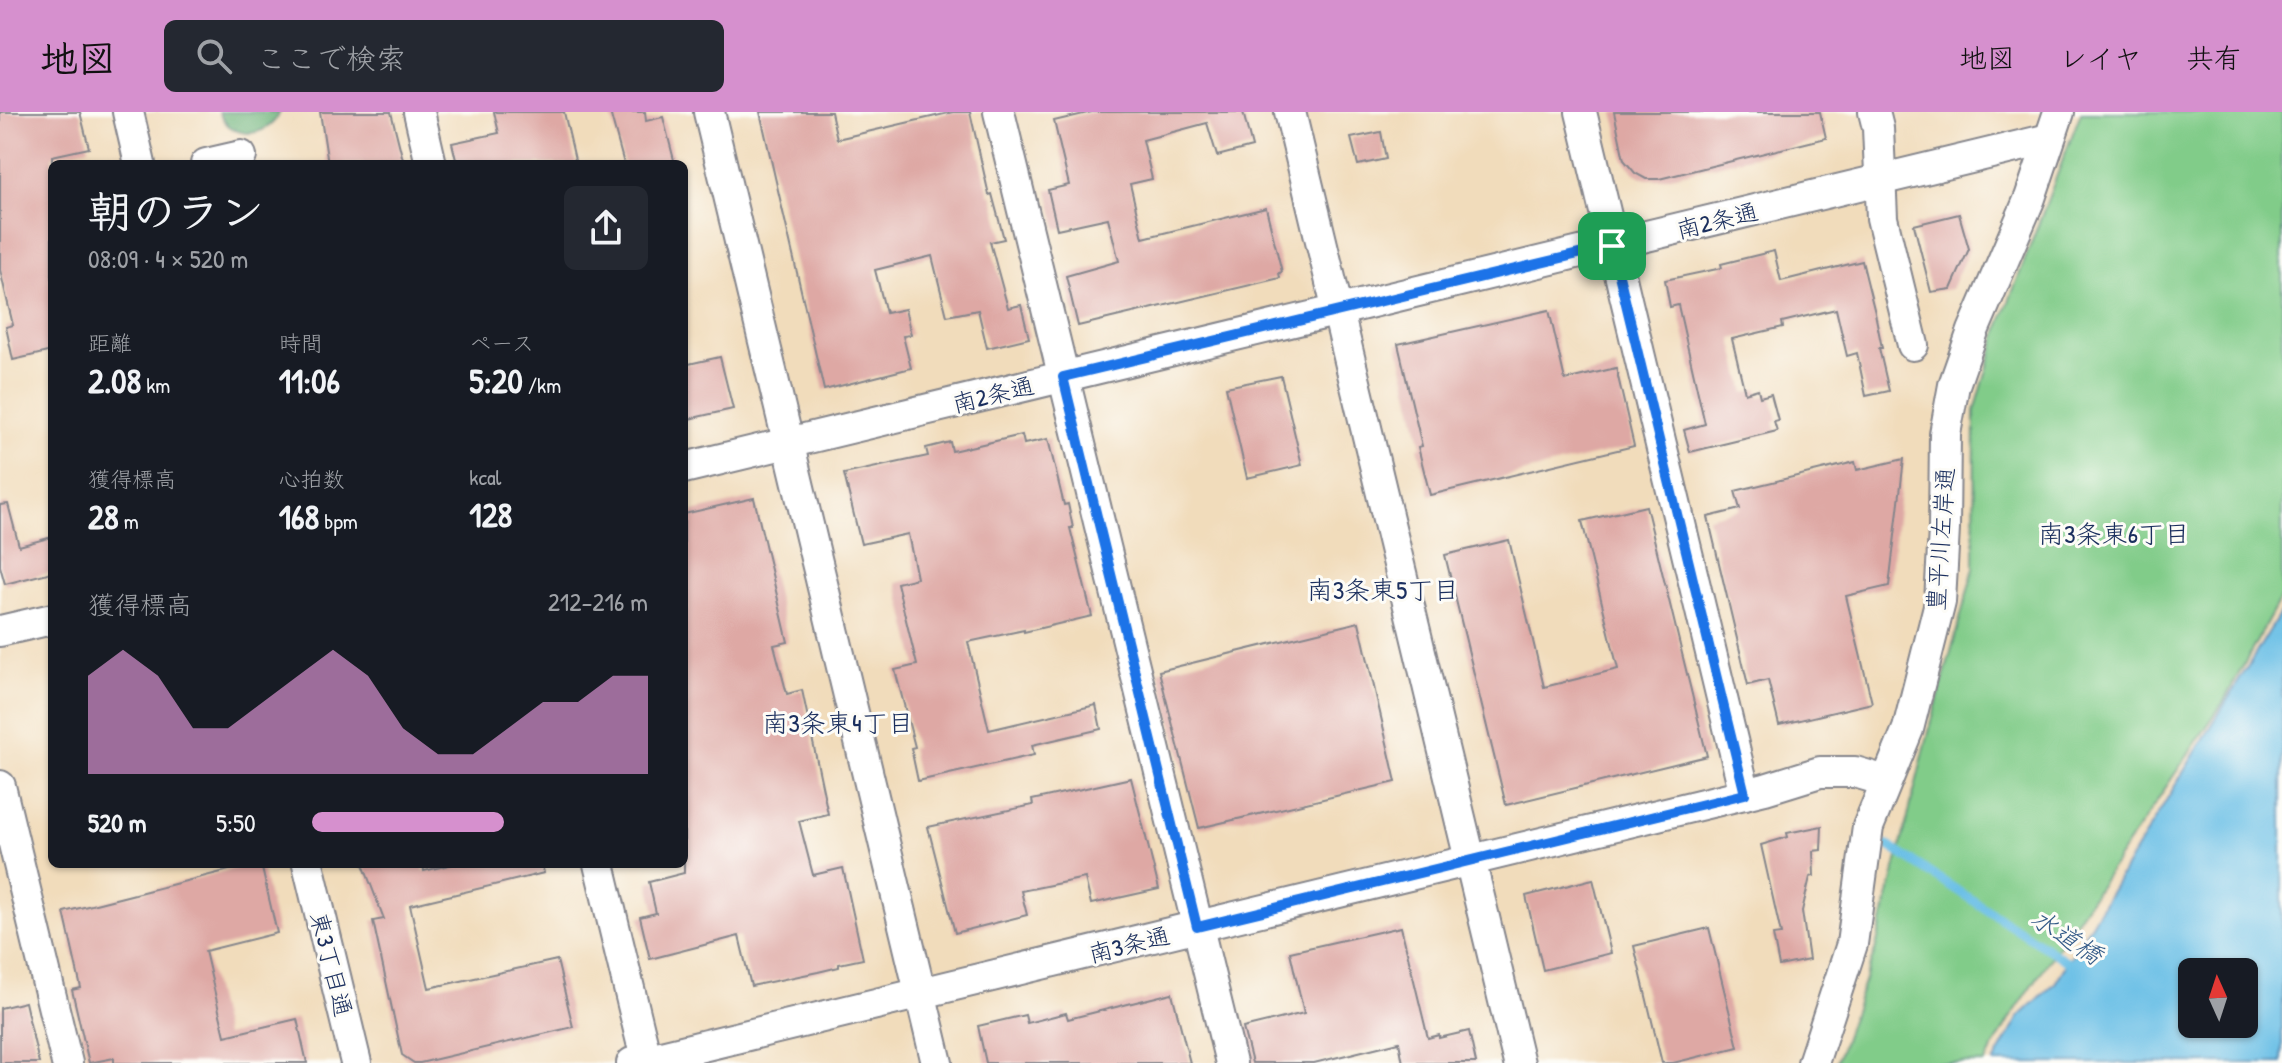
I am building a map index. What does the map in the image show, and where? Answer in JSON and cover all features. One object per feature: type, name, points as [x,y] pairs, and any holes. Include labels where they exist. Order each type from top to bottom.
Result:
[{"type":"street","points":[[128,112],[139,160]]},
{"type":"street","points":[[419,112],[430,160]]},
{"type":"street","points":[[709,112],[937,1063]]},
{"type":"street","points":[[999,112],[1231,1063]]},
{"type":"street","points":[[1290,112],[1519,1063]]},
{"type":"street","points":[[1581,112],[1612,246],[1755,791]]},
{"type":"street","points":[[1874,112],[1878,128],[1882,218],[1913,345]]},
{"type":"street","name":"南2条通","points":[[688,467],[1880,180],[2054,126]]},
{"type":"street","name":"豊平川左岸通","points":[[1813,1063],[1852,944],[1868,827],[1908,729],[1940,602],[1945,434],[1954,385],[1973,331],[2030,198],[2054,126]]},
{"type":"street","points":[[224,160],[241,156]]},
{"type":"street","points":[[0,631],[48,620]]},
{"type":"street","name":"南3条通","points":[[642,1062],[1755,791],[1820,772],[1855,772],[1886,781]]},
{"type":"street","points":[[0,786],[67,1063]]},
{"type":"street","name":"東3丁目通","points":[[309,868],[356,1063]]},
{"type":"street","points":[[600,868],[642,1062]]},
{"type":"green space","points":[[219,112],[280,112],[267,128],[249,133],[231,128]]},
{"type":"green space","points":[[2081,112],[2282,112],[2282,595],[2224,701],[2009,1020],[1985,1063],[1836,1063],[1875,951],[1927,739],[1974,568],[1975,411],[2000,325]]},
{"type":"water","points":[[2282,610],[2282,1063],[1994,1063],[2019,1017],[2055,983]]},
{"type":"building","points":[[0,112],[80,112],[89,148],[52,156],[52,160],[48,160],[48,352],[13,360],[6,327],[13,325],[0,270]]},
{"type":"building","points":[[320,112],[391,112],[403,160],[327,160]]},
{"type":"building","points":[[494,112],[564,112],[575,160],[456,160],[452,143],[499,133]]},
{"type":"building","points":[[610,112],[645,112],[646,121],[663,117],[674,160],[623,160]]},
{"type":"building","points":[[760,112],[831,112],[837,139],[953,112],[970,112],[989,195],[992,194],[1004,239],[990,242],[1008,308],[1021,305],[1029,338],[987,348],[978,310],[947,316],[932,256],[875,270],[886,313],[905,309],[911,335],[903,336],[911,368],[824,390]]},
{"type":"building","points":[[1092,112],[1243,112],[1252,147],[1217,156],[1207,123],[1143,140],[1152,179],[1130,184],[1143,238],[1266,208],[1282,272],[1279,273],[1280,278],[1078,326],[1066,276],[1119,261],[1108,218],[1057,229],[1048,190],[1069,185],[1054,121]]},
{"type":"building","points":[[1614,112],[1820,112],[1826,138],[1659,179],[1646,179],[1635,173],[1624,160]]},
{"type":"building","points":[[1381,132],[1386,159],[1358,165],[1351,138]]},
{"type":"building","points":[[1959,214],[1969,249],[1951,289],[1931,292],[1914,225]]},
{"type":"building","points":[[1774,251],[1781,281],[1862,261],[1889,391],[1866,396],[1857,353],[1847,356],[1836,309],[1782,322],[1783,327],[1732,339],[1745,393],[1758,389],[1760,397],[1771,394],[1778,420],[1774,421],[1777,431],[1690,452],[1684,430],[1705,424],[1678,305],[1670,307],[1665,280],[1722,268],[1721,264]]},
{"type":"building","points":[[1549,310],[1565,380],[1616,368],[1634,446],[1430,495],[1398,344]]},
{"type":"building","points":[[720,357],[733,409],[688,419],[688,364]]},
{"type":"building","points":[[1281,376],[1302,465],[1247,478],[1226,387]]},
{"type":"building","points":[[1022,435],[1024,444],[1048,439],[1064,505],[1068,504],[1073,528],[1070,528],[1092,616],[968,642],[989,730],[1096,705],[1101,729],[1032,745],[1034,755],[918,781],[911,748],[915,747],[895,670],[917,665],[897,583],[917,578],[908,534],[861,544],[844,474],[928,456],[926,448],[950,442],[952,451]]},
{"type":"building","points":[[1904,459],[1889,586],[1846,596],[1872,703],[1779,725],[1768,680],[1748,685],[1708,517],[1740,509],[1735,491],[1855,462],[1857,470]]},
{"type":"building","points":[[754,498],[788,642],[774,645],[787,694],[802,690],[828,814],[799,821],[813,875],[843,868],[863,959],[751,986],[739,936],[650,959],[640,917],[656,913],[649,882],[684,873],[684,868],[688,868],[688,513]]},
{"type":"building","points":[[8,504],[19,546],[48,538],[48,573],[5,584],[0,566],[0,505]]},
{"type":"building","points":[[1646,506],[1707,756],[1506,805],[1445,555],[1509,540],[1544,687],[1618,669],[1582,521]]},
{"type":"building","points":[[1359,622],[1396,782],[1199,828],[1159,671]]},
{"type":"building","points":[[1131,778],[1159,889],[1091,904],[1085,878],[1021,891],[1027,915],[955,933],[928,827],[1033,805],[1032,800]]},
{"type":"building","points":[[1822,826],[1821,850],[1813,851],[1814,876],[1810,877],[1802,911],[1809,960],[1779,966],[1773,935],[1781,934],[1761,845],[1788,837],[1787,833]]},
{"type":"building","points":[[237,868],[262,868],[277,933],[205,951],[225,1036],[297,1019],[307,1063],[114,1063],[114,1058],[89,1063],[72,990],[81,988],[64,912]]},
{"type":"building","points":[[365,868],[424,868],[424,871],[436,868],[543,868],[544,873],[410,905],[429,988],[557,960],[573,1027],[414,1063],[402,1055],[373,921],[384,919]]},
{"type":"building","points":[[1593,879],[1611,953],[1543,970],[1526,896]]},
{"type":"building","points":[[1401,927],[1428,1038],[1469,1031],[1476,1063],[1403,1063],[1399,1042],[1314,1063],[1252,1063],[1243,1028],[1304,1013],[1290,952]]},
{"type":"building","points":[[1709,928],[1738,1047],[1662,1063],[1634,946]]},
{"type":"building","points":[[1172,993],[1190,1063],[986,1063],[978,1026],[1025,1015],[1027,1023],[1066,1013],[1068,1019]]},
{"type":"building","points":[[25,1002],[39,1063],[0,1063],[0,1008]]},
{"type":"waterway","name":"水道橋","points":[[1887,845],[2079,969]]},
{"type":"district","name":"南3条東6丁目","points":[[2114,533]]},
{"type":"district","name":"南3条東5丁目","points":[[1383,589]]},
{"type":"district","name":"南3条東4丁目","points":[[838,722]]},
{"type":"route","points":[[1612,246],[1745,794],[1197,927],[1063,377],[1612,246]]}]
